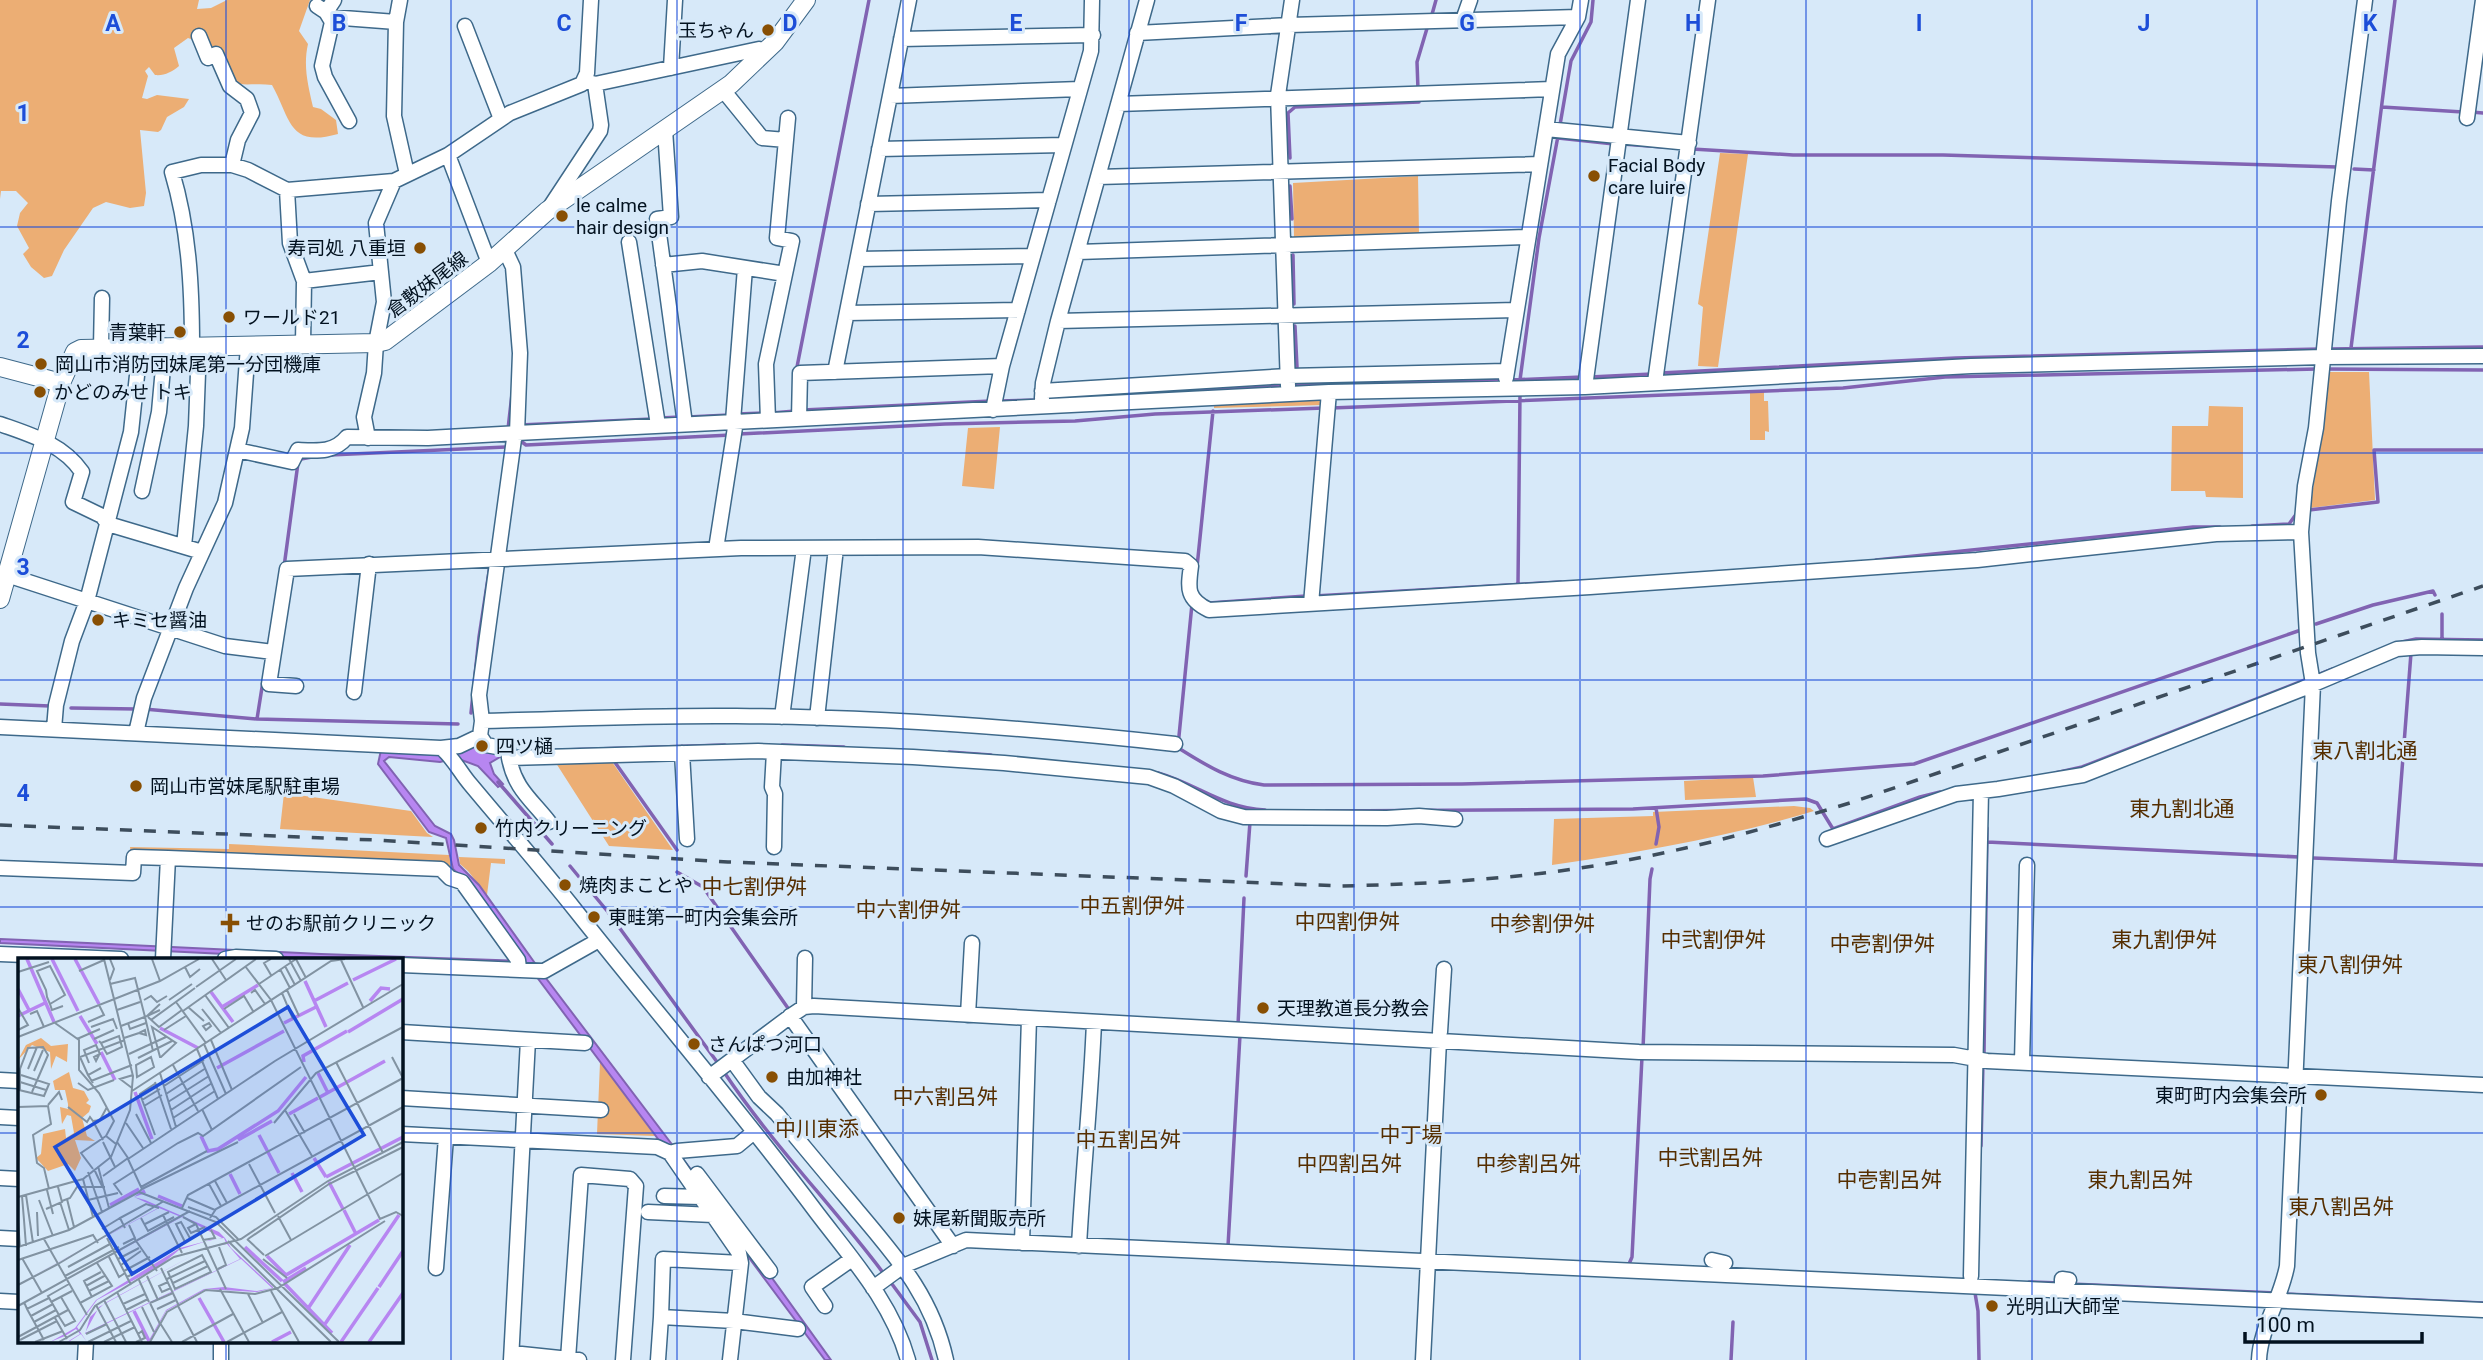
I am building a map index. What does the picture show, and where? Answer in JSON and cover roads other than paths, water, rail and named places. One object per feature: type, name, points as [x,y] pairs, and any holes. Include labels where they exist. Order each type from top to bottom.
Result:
[{"type":"main road","name":"倉敷妹尾線","points":[[61,383],[75,352],[81,349],[385,341],[489,263],[547,211],[723,90],[766,51],[806,0]]},
{"type":"main road","points":[[0,367],[61,383],[0,598]]},
{"type":"street","points":[[368,438],[364,417],[374,373],[376,343],[384,302],[376,223],[400,178],[394,116],[396,22],[400,0]]},
{"type":"street","points":[[547,211],[600,131],[601,125],[590,82],[591,0]]},
{"type":"street","points":[[671,68],[675,0]]},
{"type":"street","points":[[835,372],[909,0]]},
{"type":"street","points":[[994,404],[1002,366],[1091,51],[1092,0]]},
{"type":"street","points":[[1042,399],[1058,321],[1147,0]]},
{"type":"street","points":[[1288,385],[1278,100],[1292,0]]},
{"type":"street","points":[[1463,20],[1470,0]]},
{"type":"street","points":[[1506,380],[1540,164],[1554,130],[1552,89],[1558,54],[1578,17],[1581,0]]},
{"type":"street","points":[[1586,380],[1638,0]]},
{"type":"street","points":[[1656,377],[1709,0]]},
{"type":"street","points":[[2259,1360],[2265,1329],[2280,1296],[2287,1266],[2312,679],[2301,532],[2305,486],[2316,428],[2365,0]]},
{"type":"street","points":[[2468,114],[2483,0]]},
{"type":"street","points":[[327,9],[396,22]]},
{"type":"street","points":[[327,9],[332,22],[322,66],[325,77],[349,121]]},
{"type":"street","points":[[1137,33],[1289,25],[1578,17]]},
{"type":"street","points":[[465,26],[501,120]]},
{"type":"street","points":[[901,39],[1093,35]]},
{"type":"street","points":[[199,36],[208,58],[216,54],[230,86],[247,99],[252,113],[238,139],[232,165]]},
{"type":"street","points":[[184,546],[196,426],[195,346],[188,247],[181,203],[172,172],[201,166],[232,165],[287,190],[400,178],[448,155],[510,113],[590,82],[759,49],[766,51]]},
{"type":"street","points":[[890,96],[1080,89]]},
{"type":"street","points":[[1118,104],[1552,89]]},
{"type":"street","points":[[723,90],[762,138],[786,140]]},
{"type":"street","points":[[768,415],[766,364],[792,241],[777,238],[788,118]]},
{"type":"street","points":[[665,130],[671,217],[657,219],[685,419]]},
{"type":"street","points":[[1554,130],[1619,141],[1688,147]]},
{"type":"street","points":[[879,149],[1064,145]]},
{"type":"street","points":[[448,155],[489,263]]},
{"type":"street","points":[[1098,177],[1540,164]]},
{"type":"street","points":[[287,190],[290,243],[304,281],[303,344]]},
{"type":"street","points":[[868,204],[1049,200]]},
{"type":"street","points":[[1078,252],[1528,237]]},
{"type":"street","points":[[629,242],[657,420]]},
{"type":"street","points":[[505,250],[513,267],[520,353],[514,439],[492,560],[477,733],[486,745],[508,749],[516,781],[527,800],[534,804],[549,822]]},
{"type":"street","points":[[858,259],[1033,256]]},
{"type":"street","points":[[663,265],[702,261],[785,274]]},
{"type":"street","points":[[716,549],[734,424],[745,268]]},
{"type":"street","points":[[304,281],[381,272]]},
{"type":"street","points":[[101,348],[102,298]]},
{"type":"street","points":[[847,313],[1018,310]]},
{"type":"street","points":[[1058,321],[1516,310]]},
{"type":"street","points":[[136,733],[141,709],[186,587],[225,503],[242,428],[248,345]]},
{"type":"street","points":[[142,491],[159,412],[165,346]]},
{"type":"street","points":[[54,729],[56,705],[72,641],[87,601],[131,432],[140,347]]},
{"type":"street","points":[[237,450],[292,462],[298,450],[319,451],[340,446],[347,437],[428,438],[685,419],[734,424],[768,415],[1288,385],[1586,380],[1971,366],[2483,356]]},
{"type":"street","points":[[799,414],[800,373],[1002,366]]},
{"type":"street","points":[[1288,385],[1329,392],[1506,380]]},
{"type":"street","points":[[1312,598],[1329,392]]},
{"type":"street","points":[[0,424],[44,439],[74,459],[82,472],[73,502],[102,516],[108,524],[202,552]]},
{"type":"street","points":[[296,686],[269,684],[270,651],[287,569],[716,549],[978,547],[1185,561],[1191,566],[1188,589],[1197,604],[1209,610],[1312,598],[1590,587],[1949,562],[2216,534],[2301,532]]},
{"type":"street","points":[[782,717],[804,548]]},
{"type":"street","points":[[817,718],[836,548]]},
{"type":"street","points":[[354,692],[369,564]]},
{"type":"street","points":[[7,575],[225,646],[270,651]]},
{"type":"street","points":[[1827,839],[1956,794],[2083,775],[2312,679],[2397,649],[2483,648]]},
{"type":"street","points":[[0,727],[136,733],[447,754],[477,733],[651,716],[782,717],[952,724],[1175,744]]},
{"type":"street","points":[[509,758],[774,752],[914,757],[1149,777],[1174,786],[1221,811],[1244,817],[1419,816],[1455,820]]},
{"type":"street","points":[[774,752],[774,847]]},
{"type":"street","points":[[682,753],[687,839]]},
{"type":"street","points":[[447,754],[598,940],[721,1068],[777,1114],[903,1266],[930,1309],[946,1360]]},
{"type":"street","points":[[1974,1274],[1986,791]]},
{"type":"street","points":[[0,868],[133,873],[134,857],[441,869],[450,878],[462,882],[526,967]]},
{"type":"street","points":[[164,952],[168,859]]},
{"type":"street","points":[[2022,1058],[2028,865]]},
{"type":"street","points":[[402,965],[526,967],[544,971],[598,940]]},
{"type":"street","points":[[968,1011],[972,943]]},
{"type":"street","points":[[0,954],[65,958]]},
{"type":"street","points":[[230,958],[256,958]]},
{"type":"street","points":[[805,958],[798,1009],[956,1244]]},
{"type":"street","points":[[1423,1360],[1444,969]]},
{"type":"street","points":[[721,1068],[798,1009],[968,1011],[1094,1022],[1440,1037],[1642,1052],[1954,1055],[1981,1060],[2022,1058],[2483,1085]]},
{"type":"street","points":[[1022,1239],[1029,1018]]},
{"type":"street","points":[[1079,1241],[1085,1137],[1091,1108],[1094,1022]]},
{"type":"street","points":[[402,1032],[584,1043]]},
{"type":"street","points":[[528,1040],[511,1356],[573,1359],[581,1175],[630,1178],[635,1186],[623,1360]]},
{"type":"street","points":[[721,1068],[754,1132],[852,1259],[882,1281],[908,1360]]},
{"type":"street","points":[[0,1080],[18,1082]]},
{"type":"street","points":[[402,1098],[601,1110]]},
{"type":"street","points":[[0,1117],[18,1118]]},
{"type":"street","points":[[402,1134],[523,1138],[657,1147],[675,1152],[737,1146],[754,1132]]},
{"type":"street","points":[[436,1268],[446,1137]]},
{"type":"street","points":[[675,1152],[713,1215],[743,1249],[770,1271]]},
{"type":"street","points":[[675,1152],[743,1249],[730,1360]]},
{"type":"street","points":[[0,1178],[18,1179]]},
{"type":"street","points":[[664,1196],[701,1197]]},
{"type":"street","points":[[648,1212],[713,1215]]},
{"type":"street","points":[[0,1238],[18,1239]]},
{"type":"street","points":[[882,1281],[903,1266],[966,1240],[1022,1239],[1259,1246],[1533,1263],[1722,1266],[1748,1272],[2063,1283],[2483,1310]]},
{"type":"street","points":[[658,1360],[663,1259],[743,1249]]},
{"type":"street","points":[[825,1306],[812,1287],[852,1259]]},
{"type":"street","points":[[0,1301],[18,1302]]},
{"type":"street","points":[[660,1317],[734,1321],[798,1329]]},
{"type":"street","points":[[85,1360],[86,1342]]},
{"type":"street","points":[[221,1360],[222,1342]]},
{"type":"waterway","points":[[796,372],[869,0]]},
{"type":"waterway","points":[[1431,18],[1436,0]]},
{"type":"waterway","points":[[1560,125],[1571,61],[1591,22],[1593,0]]},
{"type":"waterway","points":[[2351,348],[2395,0]]},
{"type":"waterway","points":[[1418,90],[1417,62],[1428,25]]},
{"type":"waterway","points":[[1290,158],[1288,113],[1295,107],[1419,102]]},
{"type":"waterway","points":[[2382,107],[2463,112]]},
{"type":"waterway","points":[[2471,112],[2483,113]]},
{"type":"waterway","points":[[1520,380],[1539,238],[1558,136]]},
{"type":"waterway","points":[[1558,138],[1614,144]]},
{"type":"waterway","points":[[1622,144],[1663,147]]},
{"type":"waterway","points":[[1692,149],[1793,155],[1943,155],[2337,167]]},
{"type":"waterway","points":[[2354,169],[2374,170]]},
{"type":"waterway","points":[[1290,186],[1292,219]]},
{"type":"waterway","points":[[1293,255],[1294,304]]},
{"type":"waterway","points":[[1295,326],[1297,367]]},
{"type":"waterway","points":[[2328,349],[2483,347]]},
{"type":"waterway","points":[[1660,373],[1956,358],[2320,349]]},
{"type":"waterway","points":[[1331,408],[1843,388],[1945,377],[2317,369]]},
{"type":"waterway","points":[[2324,369],[2483,370]]},
{"type":"waterway","points":[[1590,377],[1652,374]]},
{"type":"waterway","points":[[1509,380],[1582,377]]},
{"type":"waterway","points":[[1292,385],[1502,380]]},
{"type":"waterway","points":[[1058,399],[1285,386]]},
{"type":"waterway","points":[[508,429],[512,394]]},
{"type":"waterway","points":[[1518,584],[1520,394]]},
{"type":"waterway","points":[[999,401],[1040,400]]},
{"type":"waterway","points":[[803,410],[991,401]]},
{"type":"waterway","points":[[739,434],[1324,408]]},
{"type":"waterway","points":[[772,413],[795,411]]},
{"type":"waterway","points":[[1197,567],[1213,411]]},
{"type":"waterway","points":[[737,414],[764,413]]},
{"type":"waterway","points":[[688,417],[729,415]]},
{"type":"waterway","points":[[660,418],[680,417]]},
{"type":"waterway","points":[[520,425],[652,419]]},
{"type":"waterway","points":[[518,439],[526,445],[731,435]]},
{"type":"waterway","points":[[330,455],[506,447]]},
{"type":"waterway","points":[[2309,510],[2378,502],[2374,450],[2483,450]]},
{"type":"waterway","points":[[284,567],[298,463],[301,459],[312,457]]},
{"type":"waterway","points":[[2252,526],[2289,524],[2297,513]]},
{"type":"waterway","points":[[1876,560],[2193,527],[2220,527]]},
{"type":"waterway","points":[[471,713],[490,565]]},
{"type":"waterway","points":[[1314,596],[1561,582]]},
{"type":"waterway","points":[[2316,624],[2373,605],[2433,591],[2435,595]]},
{"type":"waterway","points":[[1206,601],[1209,603],[1306,596]]},
{"type":"waterway","points":[[1192,604],[1178,746],[1220,772],[1264,785],[1462,784],[1763,776],[1914,764],[2301,630]]},
{"type":"waterway","points":[[2442,614],[2442,639]]},
{"type":"waterway","points":[[2402,642],[2416,639],[2483,640]]},
{"type":"waterway","points":[[2395,861],[2411,653]]},
{"type":"waterway","points":[[2317,675],[2332,669]]},
{"type":"waterway","points":[[2055,773],[2082,767],[2310,678]]},
{"type":"waterway","points":[[257,719],[263,681]]},
{"type":"waterway","points":[[0,704],[50,706]]},
{"type":"waterway","points":[[71,708],[136,709]]},
{"type":"waterway","points":[[144,709],[257,719],[458,724]]},
{"type":"waterway","points":[[530,751],[725,745]]},
{"type":"waterway","points":[[782,745],[844,747]]},
{"type":"waterway","points":[[949,752],[991,755]]},
{"type":"waterway","points":[[614,761],[677,850]]},
{"type":"waterway","points":[[1158,773],[1236,805],[1265,810]]},
{"type":"waterway","points":[[498,782],[552,844]]},
{"type":"waterway","points":[[1326,811],[1633,809],[1806,799],[1817,803],[1833,829],[1940,792]]},
{"type":"waterway","points":[[1656,808],[1659,827],[1656,844]]},
{"type":"waterway","points":[[1246,876],[1250,822]]},
{"type":"waterway","points":[[1984,1055],[1987,828]]},
{"type":"waterway","points":[[1987,842],[2299,857]]},
{"type":"waterway","points":[[2313,858],[2483,865]]},
{"type":"waterway","points":[[570,866],[608,912],[720,1066]]},
{"type":"waterway","points":[[1643,1049],[1652,869]]},
{"type":"waterway","points":[[677,872],[703,887],[790,1011]]},
{"type":"waterway","points":[[1238,1025],[1244,898]]},
{"type":"waterway","points":[[1228,1246],[1240,1035]]},
{"type":"waterway","points":[[1629,1264],[1632,1257],[1642,1057]]},
{"type":"waterway","points":[[1981,1146],[1983,1063]]},
{"type":"waterway","points":[[724,1072],[762,1124],[884,1274]]},
{"type":"waterway","points":[[889,1280],[920,1322],[932,1360]]},
{"type":"waterway","points":[[2029,1282],[2060,1283]]},
{"type":"waterway","points":[[2071,1284],[2276,1293]]},
{"type":"waterway","points":[[1975,1293],[1979,1360]]},
{"type":"waterway","points":[[2284,1294],[2483,1303]]},
{"type":"waterway","points":[[1731,1360],[1733,1322]]},
{"type":"railway","points":[[0,825],[375,840],[728,862],[1341,886],[1507,877],[1668,852],[1853,802],[2483,586]]},
{"type":"place","name":"玉ちゃん","points":[[768,30]]},
{"type":"place","name":"Facial Body care luire","points":[[1594,176]]},
{"type":"place","name":"le calme hair design","points":[[562,216]]},
{"type":"place","name":"寿司処 八重垣","points":[[420,248]]},
{"type":"place","name":"ワールド21","points":[[229,317]]},
{"type":"place","name":"青葉軒","points":[[180,332]]},
{"type":"place","name":"岡山市消防団妹尾第一分団機庫","points":[[41,364]]},
{"type":"place","name":"かどのみせ トキ","points":[[40,392]]},
{"type":"place","name":"キミセ醤油","points":[[98,620]]},
{"type":"place","name":"四ツ樋","points":[[482,746]]},
{"type":"place","name":"岡山市営妹尾駅駐車場","points":[[136,786]]},
{"type":"place","name":"竹内クリーニング","points":[[481,828]]},
{"type":"place","name":"焼肉まことや","points":[[565,885]]},
{"type":"place","name":"東畦第一町内会集会所","points":[[594,917]]},
{"type":"place","name":"せのお駅前クリニック","points":[[230,923]]},
{"type":"place","name":"天理教道長分教会","points":[[1263,1008]]},
{"type":"place","name":"さんぱつ河口","points":[[694,1044]]},
{"type":"place","name":"由加神社","points":[[772,1077]]},
{"type":"place","name":"東町町内会集会所","points":[[2321,1095]]},
{"type":"place","name":"妹尾新聞販売所","points":[[899,1218]]},
{"type":"place","name":"光明山大師堂","points":[[1992,1306]]},
{"type":"district","name":"東八割北通","points":[[2365,751]]},
{"type":"district","name":"東九割北通","points":[[2182,809]]},
{"type":"district","name":"中七割伊舛","points":[[754,887]]},
{"type":"district","name":"中五割伊舛","points":[[1132,906]]},
{"type":"district","name":"中六割伊舛","points":[[908,910]]},
{"type":"district","name":"中四割伊舛","points":[[1347,922]]},
{"type":"district","name":"中参割伊舛","points":[[1542,924]]},
{"type":"district","name":"中弐割伊舛","points":[[1713,940]]},
{"type":"district","name":"東九割伊舛","points":[[2164,940]]},
{"type":"district","name":"中壱割伊舛","points":[[1882,944]]},
{"type":"district","name":"東八割伊舛","points":[[2350,965]]},
{"type":"district","name":"中六割呂舛","points":[[945,1097]]},
{"type":"district","name":"中川東添","points":[[817,1129]]},
{"type":"district","name":"中丁場","points":[[1411,1135]]},
{"type":"district","name":"中五割呂舛","points":[[1128,1140]]},
{"type":"district","name":"中弐割呂舛","points":[[1710,1158]]},
{"type":"district","name":"中四割呂舛","points":[[1349,1164]]},
{"type":"district","name":"中参割呂舛","points":[[1528,1164]]},
{"type":"district","name":"中壱割呂舛","points":[[1889,1180]]},
{"type":"district","name":"東九割呂舛","points":[[2140,1180]]},
{"type":"district","name":"東八割呂舛","points":[[2341,1207]]}]
